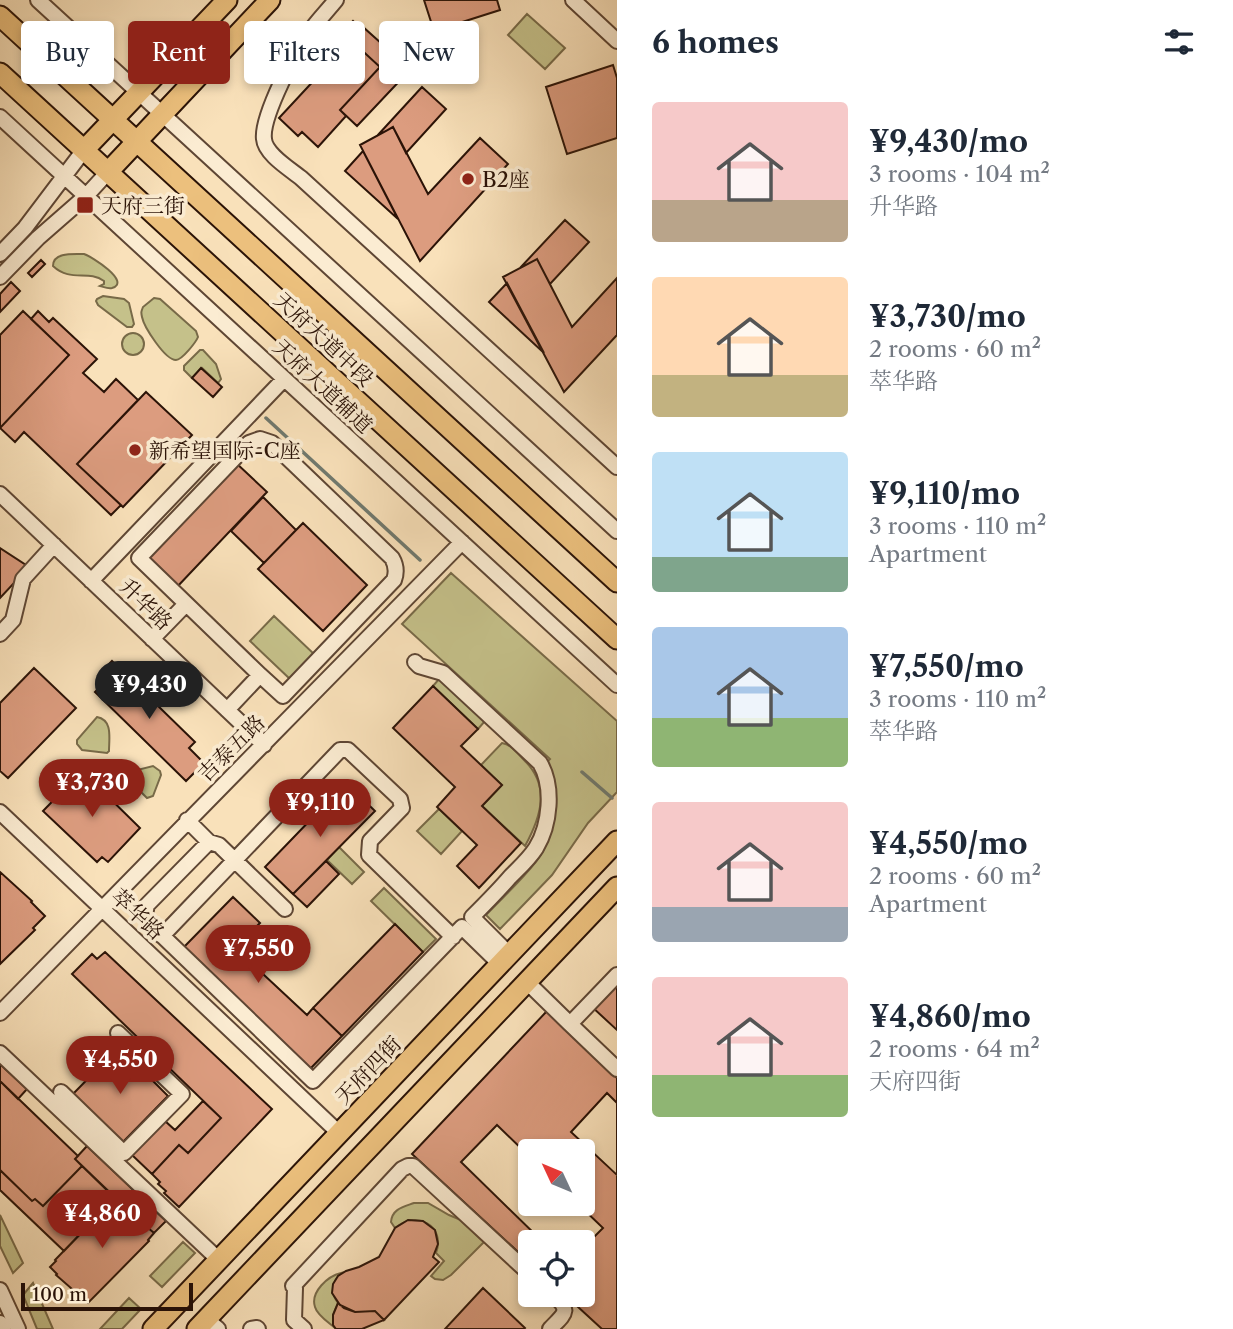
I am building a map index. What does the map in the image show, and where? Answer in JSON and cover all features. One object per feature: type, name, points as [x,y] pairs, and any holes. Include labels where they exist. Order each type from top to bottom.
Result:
[{"type":"main road","points":[[84,150],[227,0]]},
{"type":"main road","points":[[108,172],[270,0]]},
{"type":"main road","name":"天府大道中段","points":[[0,16],[617,582]]},
{"type":"main road","name":"天府大道中段","points":[[0,73],[617,639]]},
{"type":"main road","name":"天府四街","points":[[153,1329],[617,842]]},
{"type":"main road","points":[[207,1326],[617,887]]},
{"type":"street","points":[[38,0],[617,531]]},
{"type":"street","points":[[336,0],[310,31],[288,70],[267,118],[264,140],[271,154],[301,178],[617,467]]},
{"type":"street","points":[[573,0],[617,41]]},
{"type":"street","name":"天府大道辅道","points":[[0,117],[617,685]]},
{"type":"street","points":[[0,254],[25,228],[84,150]]},
{"type":"street","points":[[0,277],[38,237],[86,196],[108,172]]},
{"type":"street","points":[[91,581],[284,379]]},
{"type":"street","points":[[260,439],[272,443],[392,558],[396,575],[283,696],[260,675],[139,558],[249,443],[260,439]]},
{"type":"street","name":"升华路","points":[[0,494],[264,745]]},
{"type":"street","name":"吉泰五路","points":[[0,1013],[462,542]]},
{"type":"street","points":[[0,634],[13,620],[23,579],[54,545]]},
{"type":"street","points":[[152,639],[186,604]]},
{"type":"street","points":[[415,662],[419,666],[443,673],[540,763],[549,786],[547,814],[538,845],[472,917],[505,959]]},
{"type":"street","points":[[227,709],[260,675]]},
{"type":"street","points":[[162,936],[340,750],[348,750],[400,799],[402,808],[370,841],[369,855],[453,937]]},
{"type":"street","name":"萃华路","points":[[0,812],[339,1133]]},
{"type":"street","points":[[187,820],[209,842],[219,845],[285,909]]},
{"type":"street","points":[[209,842],[147,905],[145,914],[149,923],[162,936],[313,1081],[462,927],[505,959]]},
{"type":"street","points":[[570,1024],[617,975]]},
{"type":"street","points":[[527,982],[617,1069]]},
{"type":"street","points":[[61,1092],[124,1153],[182,1094],[118,1033]]},
{"type":"street","points":[[0,1053],[219,1260]]},
{"type":"street","points":[[304,1329],[294,1320],[294,1287],[402,1169],[408,1166],[413,1166],[518,1262]]},
{"type":"street","points":[[0,1290],[18,1329]]},
{"type":"street","points":[[550,1329],[565,1314],[564,1307]]},
{"type":"street","points":[[0,1323],[2,1329]]},
{"type":"street","points":[[251,1329],[258,1329]]},
{"type":"shaded area","points":[[527,14],[565,48],[545,69],[508,35]]},
{"type":"shaded area","points":[[84,254],[114,275],[117,285],[112,288],[100,286],[104,281],[98,278],[66,274],[53,266],[56,258],[60,256]]},
{"type":"shaded area","points":[[103,296],[124,299],[129,303],[134,324],[132,327],[127,327],[98,305],[97,299]]},
{"type":"shaded area","points":[[154,298],[160,299],[196,331],[197,339],[179,359],[171,359],[166,355],[144,322],[141,313],[143,307]]},
{"type":"shaded area","points":[[133,333],[141,336],[144,344],[141,352],[133,355],[125,352],[122,344],[125,336]]},
{"type":"shaded area","points":[[200,350],[216,364],[221,379],[218,383],[202,368],[192,378],[184,370],[184,366]]},
{"type":"shaded area","points":[[451,573],[617,721],[617,792],[588,823],[552,875],[500,929],[486,915],[541,855],[553,822],[555,787],[546,763],[550,759],[402,624]]},
{"type":"shaded area","points":[[274,616],[315,655],[291,680],[250,641]]},
{"type":"shaded area","points":[[439,679],[444,680],[485,721],[478,729],[433,686]]},
{"type":"shaded area","points":[[97,717],[108,726],[107,753],[82,750],[77,744],[77,740]]},
{"type":"shaded area","points":[[502,743],[514,750],[538,780],[541,802],[539,813],[525,846],[482,806],[502,785],[481,765]]},
{"type":"shaded area","points":[[153,766],[161,775],[153,796],[147,798],[129,778],[133,771]]},
{"type":"shaded area","points":[[439,809],[462,831],[441,854],[417,831]]},
{"type":"shaded area","points":[[339,847],[364,872],[352,884],[327,860]]},
{"type":"shaded area","points":[[384,888],[436,939],[423,952],[371,901]]},
{"type":"shaded area","points":[[414,1203],[428,1203],[461,1220],[484,1242],[443,1280],[431,1276],[444,1261],[436,1253],[438,1243],[433,1228],[427,1223],[412,1220],[395,1228],[391,1222],[396,1211]]},
{"type":"shaded area","points":[[0,1215],[23,1263],[13,1273],[0,1246]]},
{"type":"shaded area","points":[[183,1242],[195,1253],[162,1287],[150,1276]]},
{"type":"shaded area","points":[[341,1273],[333,1288],[338,1303],[333,1315],[335,1328],[318,1313],[314,1301],[321,1286]]},
{"type":"shaded area","points":[[33,1283],[53,1329],[37,1329],[23,1295]]},
{"type":"shaded area","points":[[129,1298],[141,1309],[122,1329],[100,1329]]},
{"type":"building","points":[[424,0],[497,0],[500,10],[465,21],[431,21]]},
{"type":"building","points":[[365,29],[379,41],[379,66],[365,53]]},
{"type":"building","points":[[365,53],[379,68],[365,83]]},
{"type":"building","points":[[613,65],[617,78],[617,138],[567,154],[546,87]]},
{"type":"building","points":[[379,68],[379,84],[397,84],[357,126],[340,110]]},
{"type":"building","points":[[311,84],[364,84],[340,110],[346,116],[318,147],[302,132],[298,136],[279,118]]},
{"type":"building","points":[[422,87],[446,109],[406,153],[393,127],[377,136]]},
{"type":"building","name":"B2座","points":[[393,127],[428,194],[480,138],[508,164],[420,261],[360,145]]},
{"type":"building","points":[[363,151],[398,219],[345,171]]},
{"type":"building","points":[[565,220],[589,242],[550,284],[537,259],[520,268]]},
{"type":"building","points":[[537,259],[572,327],[617,278],[617,335],[564,392],[503,277]]},
{"type":"building","points":[[41,260],[45,264],[32,277],[28,273]]},
{"type":"building","points":[[11,282],[20,291],[0,312],[0,294]]},
{"type":"building","points":[[507,283],[544,353],[489,302]]},
{"type":"building","points":[[23,311],[69,355],[0,428],[0,335]]},
{"type":"building","points":[[38,311],[49,322],[53,318],[97,359],[83,373],[104,392],[116,379],[138,400],[77,464],[121,505],[111,515],[24,432],[15,442],[0,428],[69,355],[31,319]]},
{"type":"building","points":[[201,368],[222,387],[213,397],[192,378]]},
{"type":"building","name":"新希望国际-C座","points":[[146,392],[192,435],[123,507],[77,464]]},
{"type":"building","points":[[235,462],[267,492],[176,588],[144,558]]},
{"type":"building","points":[[263,497],[296,530],[264,563],[231,531]]},
{"type":"building","points":[[303,523],[367,585],[323,631],[258,569]]},
{"type":"building","points":[[0,548],[29,567],[0,598]]},
{"type":"building","points":[[112,661],[195,742],[189,748],[204,763],[186,781],[95,692],[108,679],[101,672]]},
{"type":"building","points":[[34,668],[76,708],[8,778],[0,771],[0,703]]},
{"type":"building","points":[[433,686],[478,729],[461,746],[502,785],[482,806],[521,843],[479,888],[457,866],[477,845],[437,807],[455,787],[393,728]]},
{"type":"building","points":[[82,771],[140,828],[108,862],[102,857],[97,862],[43,811]]},
{"type":"building","points":[[346,783],[375,811],[293,894],[265,867]]},
{"type":"building","points":[[326,861],[339,874],[307,907],[293,894]]},
{"type":"building","points":[[0,872],[45,916],[33,928],[35,930],[0,964]]},
{"type":"building","points":[[233,897],[260,923],[235,948],[307,1015],[313,1008],[342,1036],[310,1069],[183,948]]},
{"type":"building","points":[[395,924],[423,952],[342,1036],[313,1008]]},
{"type":"building","points":[[105,952],[272,1109],[179,1207],[164,1193],[166,1191],[152,1174],[179,1145],[188,1153],[221,1118],[72,974],[92,954],[97,959]]},
{"type":"building","points":[[617,979],[617,1030],[591,1006]]},
{"type":"building","points":[[547,1011],[617,1078],[617,1329],[602,1329],[578,1307],[595,1307],[595,1230],[518,1230],[518,1252],[412,1154]]},
{"type":"building","points":[[119,1047],[168,1096],[121,1144],[71,1096]]},
{"type":"building","points":[[1,1065],[27,1089],[18,1099],[0,1081]]},
{"type":"building","points":[[0,1081],[78,1156],[75,1159],[82,1166],[43,1206],[35,1199],[32,1201],[0,1170]]},
{"type":"building","points":[[607,1093],[617,1103],[617,1175],[595,1154],[595,1139],[578,1139],[571,1132]]},
{"type":"building","points":[[203,1101],[221,1118],[188,1153],[179,1145],[152,1174],[132,1155],[165,1121],[175,1130]]},
{"type":"building","points":[[497,1125],[518,1145],[518,1216],[590,1216],[603,1228],[595,1236],[595,1230],[531,1230],[461,1162]]},
{"type":"building","points":[[87,1146],[166,1221],[154,1233],[75,1159]]},
{"type":"building","points":[[82,1166],[115,1198],[64,1251],[0,1190],[0,1170],[32,1201],[35,1199],[43,1206]]},
{"type":"building","points":[[115,1198],[123,1205],[124,1203],[154,1233],[88,1303],[50,1267]]},
{"type":"building","points":[[408,1220],[423,1221],[435,1230],[438,1244],[433,1257],[439,1262],[384,1320],[375,1311],[355,1312],[340,1305],[332,1293],[338,1276],[379,1257],[395,1228]]},
{"type":"building","points":[[483,1288],[525,1328],[445,1329]]},
{"type":"building","points":[[338,1303],[355,1312],[375,1311],[384,1320],[362,1329],[336,1329],[333,1315]]},
{"type":"waterway","points":[[266,418],[420,560]]},
{"type":"waterway","points":[[582,772],[612,798]]},
{"type":"place","name":"B2座","points":[[468,179]]},
{"type":"place","name":"天府三街","points":[[85,205]]},
{"type":"place","name":"新希望国际-C座","points":[[135,450]]}]
